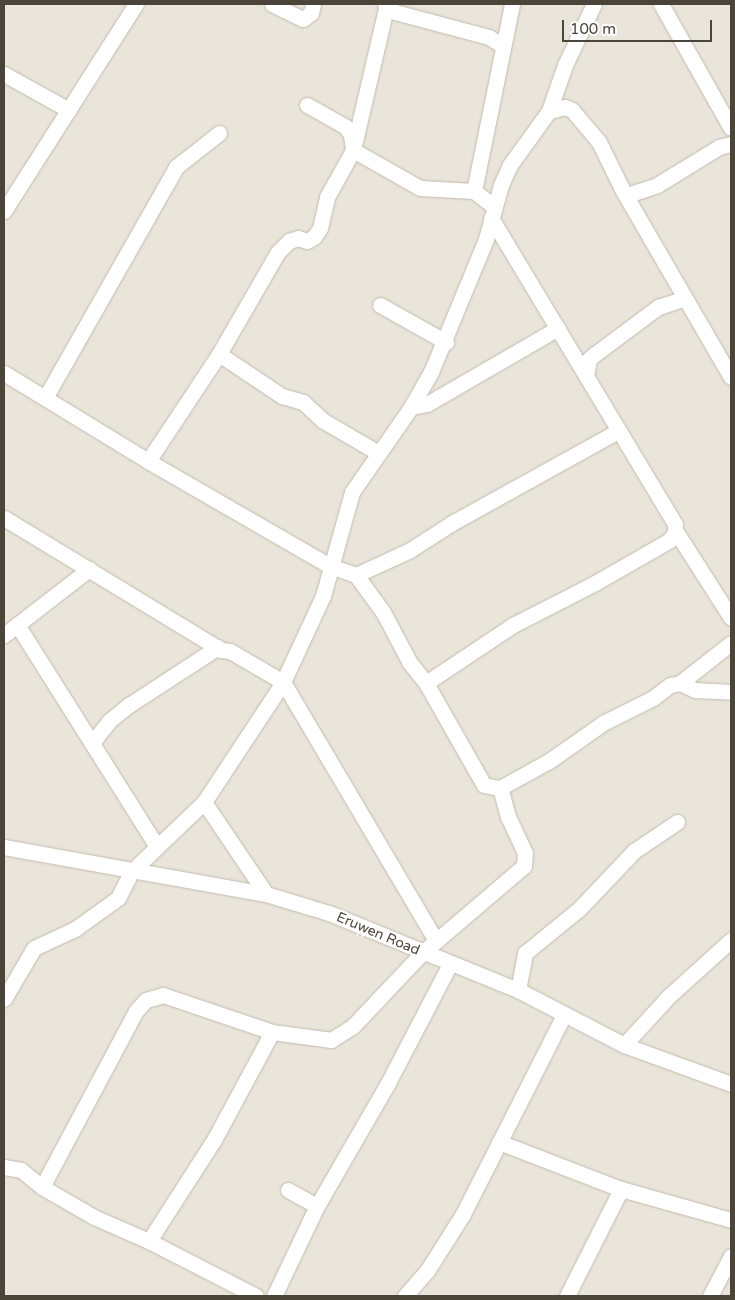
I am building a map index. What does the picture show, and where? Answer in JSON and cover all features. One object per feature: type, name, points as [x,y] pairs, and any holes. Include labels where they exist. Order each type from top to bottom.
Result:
[{"type":"street","points":[[4,211],[135,4]]},
{"type":"street","points":[[272,4],[304,19],[312,13],[313,4]]},
{"type":"street","points":[[148,461],[218,354],[278,252],[289,241],[298,238],[307,241],[314,238],[327,197],[353,150],[386,4],[395,12],[489,37],[503,46]]},
{"type":"street","points":[[474,192],[512,4]]},
{"type":"street","points":[[4,998],[34,948],[75,930],[118,898],[132,871],[204,802],[283,682],[323,596],[352,492],[377,452],[411,407],[446,342],[486,239],[492,212],[510,165],[549,111],[565,65],[594,4]]},
{"type":"street","points":[[662,4],[731,128]]},
{"type":"street","points":[[4,74],[69,110]]},
{"type":"street","points":[[306,105],[346,127],[353,150],[420,188],[474,192],[492,212],[618,431],[675,524],[675,530],[670,540],[513,625],[426,683]]},
{"type":"street","points":[[549,111],[565,107],[576,114],[599,142],[627,196],[731,377]]},
{"type":"street","points":[[45,398],[176,167],[219,133]]},
{"type":"street","points":[[627,196],[657,185],[719,147],[731,144]]},
{"type":"street","points":[[586,375],[588,359],[658,307],[685,298]]},
{"type":"street","points":[[380,305],[446,342]]},
{"type":"street","points":[[411,407],[427,404],[558,328]]},
{"type":"street","points":[[218,354],[282,396],[304,402],[322,420],[377,452]]},
{"type":"street","points":[[4,373],[148,461],[330,566],[356,575],[383,612],[410,663],[426,683],[479,780],[484,785],[500,788],[565,752],[602,723],[680,682],[731,643]]},
{"type":"street","points":[[356,575],[410,550],[452,523],[618,431]]},
{"type":"street","points":[[4,518],[218,647],[283,682],[436,941]]},
{"type":"street","points":[[675,530],[731,618]]},
{"type":"street","points":[[4,635],[89,570]]},
{"type":"street","points":[[18,626],[157,847]]},
{"type":"street","points":[[92,743],[109,722],[128,705],[218,647]]},
{"type":"street","points":[[680,682],[695,690],[731,692]]},
{"type":"street","points":[[42,1187],[136,1011],[146,1000],[163,995],[272,1032],[331,1040],[341,1036],[422,953],[524,866],[525,853],[508,818],[500,788]]},
{"type":"street","points":[[204,802],[266,894]]},
{"type":"street","points":[[518,990],[525,953],[579,909],[634,851],[677,822]]},
{"type":"street","name":"Eruwen Road","points":[[4,847],[266,894],[329,913],[422,953],[518,990],[624,1045],[731,1084]]},
{"type":"street","points":[[624,1045],[669,996],[731,940]]},
{"type":"street","points":[[274,1296],[317,1206],[388,1083],[450,964]]},
{"type":"street","points":[[405,1296],[427,1271],[463,1214],[564,1015]]},
{"type":"street","points":[[149,1241],[215,1138],[272,1032]]},
{"type":"street","points":[[499,1142],[621,1189],[731,1220]]},
{"type":"street","points":[[4,1166],[21,1170],[42,1187],[94,1217],[149,1241],[256,1296]]},
{"type":"street","points":[[567,1296],[621,1189]]},
{"type":"street","points":[[288,1190],[317,1206]]},
{"type":"street","points":[[710,1296],[731,1256]]},
{"type":"shaded area","points":[[4,4],[731,4],[731,1296],[4,1296]]}]
